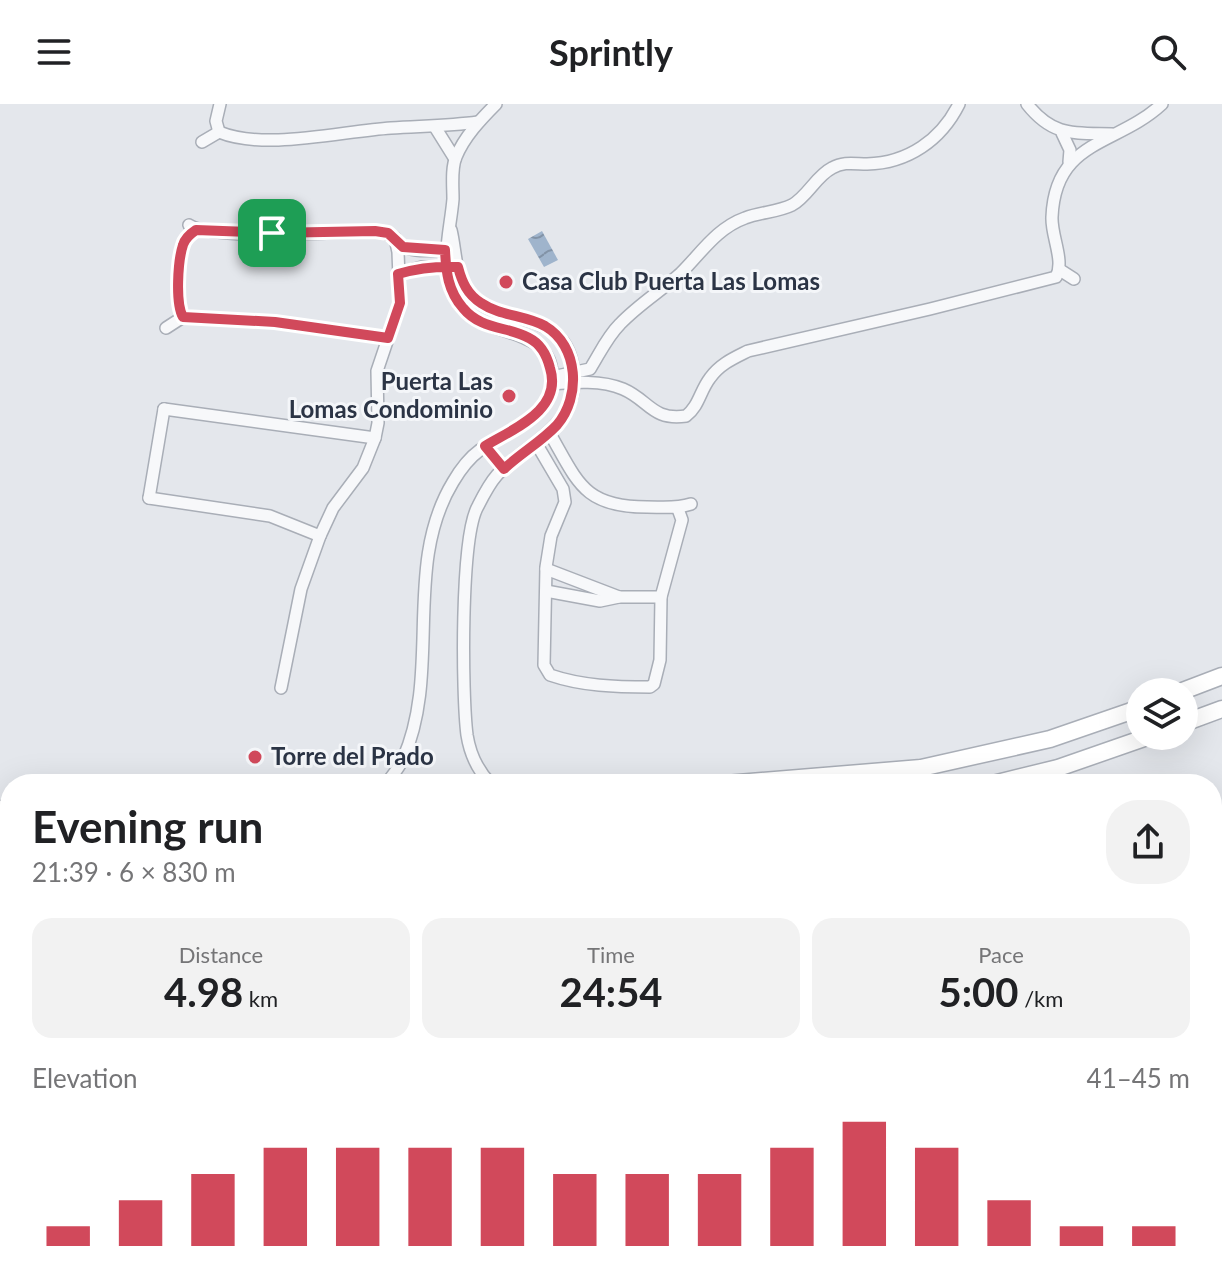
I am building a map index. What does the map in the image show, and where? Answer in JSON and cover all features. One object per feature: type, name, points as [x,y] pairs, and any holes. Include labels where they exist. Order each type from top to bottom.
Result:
[{"type":"main road","points":[[1198,685],[1222,676]]},
{"type":"main road","points":[[1198,718],[1222,709]]},
{"type":"main road","points":[[871,774],[921,768],[1050,739],[1126,713]]},
{"type":"main road","points":[[1034,774],[1126,744]]},
{"type":"street","points":[[219,132],[216,121],[220,104]]},
{"type":"street","points":[[393,774],[402,761],[416,710],[428,552],[434,521],[442,501],[463,466],[485,446],[542,409],[552,381],[547,358],[533,340],[474,319],[463,309],[449,284],[455,159],[478,122],[496,104]]},
{"type":"street","points":[[574,378],[590,369],[620,324],[726,229],[744,218],[789,206],[830,168],[844,163],[881,163],[917,151],[945,127],[959,104]]},
{"type":"street","points":[[552,381],[574,378],[624,389],[663,416],[686,416],[695,408],[711,377],[725,362],[748,351],[1056,277],[1060,270],[1051,226],[1052,208],[1057,186],[1069,162],[1070,150],[1062,133],[1036,115],[1027,104]]},
{"type":"street","points":[[1069,162],[1085,148],[1144,119],[1162,104]]},
{"type":"street","points":[[219,132],[231,137],[301,139],[478,122]]},
{"type":"street","points":[[435,127],[455,159]]},
{"type":"street","points":[[202,142],[219,132]]},
{"type":"street","points":[[1062,133],[1114,134]]},
{"type":"street","points":[[183,317],[178,305],[183,245],[192,228],[226,233],[375,231],[388,233],[403,247],[450,250]]},
{"type":"street","points":[[281,688],[301,589],[320,536],[333,508],[363,468],[375,438],[379,410],[377,371],[400,303],[395,238]]},
{"type":"street","points":[[398,274],[422,267],[452,267]]},
{"type":"street","points":[[452,267],[468,293],[479,302],[544,325],[553,332],[566,346],[574,378],[568,406],[549,432],[495,477],[475,510],[466,562],[465,699],[473,757],[484,774]]},
{"type":"street","points":[[1060,270],[1074,279]]},
{"type":"street","points":[[166,328],[183,317],[275,322],[388,338]]},
{"type":"street","points":[[320,536],[270,516],[144,501],[162,407],[375,438]]},
{"type":"street","points":[[549,432],[576,478],[596,499],[615,506],[678,509],[691,504]]},
{"type":"street","points":[[536,443],[563,489],[565,502],[551,536],[546,569],[544,665],[550,675],[569,681],[624,687],[650,687],[654,684],[660,660],[661,597],[682,520],[678,509]]},
{"type":"street","points":[[485,446],[504,469]]},
{"type":"street","points":[[563,489],[576,478]]},
{"type":"street","points":[[546,569],[619,597]]},
{"type":"street","points":[[546,591],[600,601],[619,597],[661,597]]},
{"type":"water","points":[[542,231],[558,260],[544,267],[528,239]]},
{"type":"place","name":"Casa Club Puerta Las Lomas","points":[[506,282]]},
{"type":"place","name":"Puerta Las Lomas Condominio","points":[[509,396]]},
{"type":"place","name":"Torre del Prado","points":[[255,757]]},
{"type":"route","points":[[272,233],[196,230],[188,236],[183,245],[178,293],[178,305],[183,317],[334,328],[388,338],[400,303],[398,274],[422,267],[446,267],[458,267],[468,293],[479,302],[544,325],[566,346],[574,382],[568,406],[559,422],[504,469],[485,446],[542,409],[549,397],[552,372],[547,358],[533,340],[491,327],[474,319],[463,309],[449,284],[446,267],[445,250],[403,247],[388,233],[375,231],[272,233]]}]
